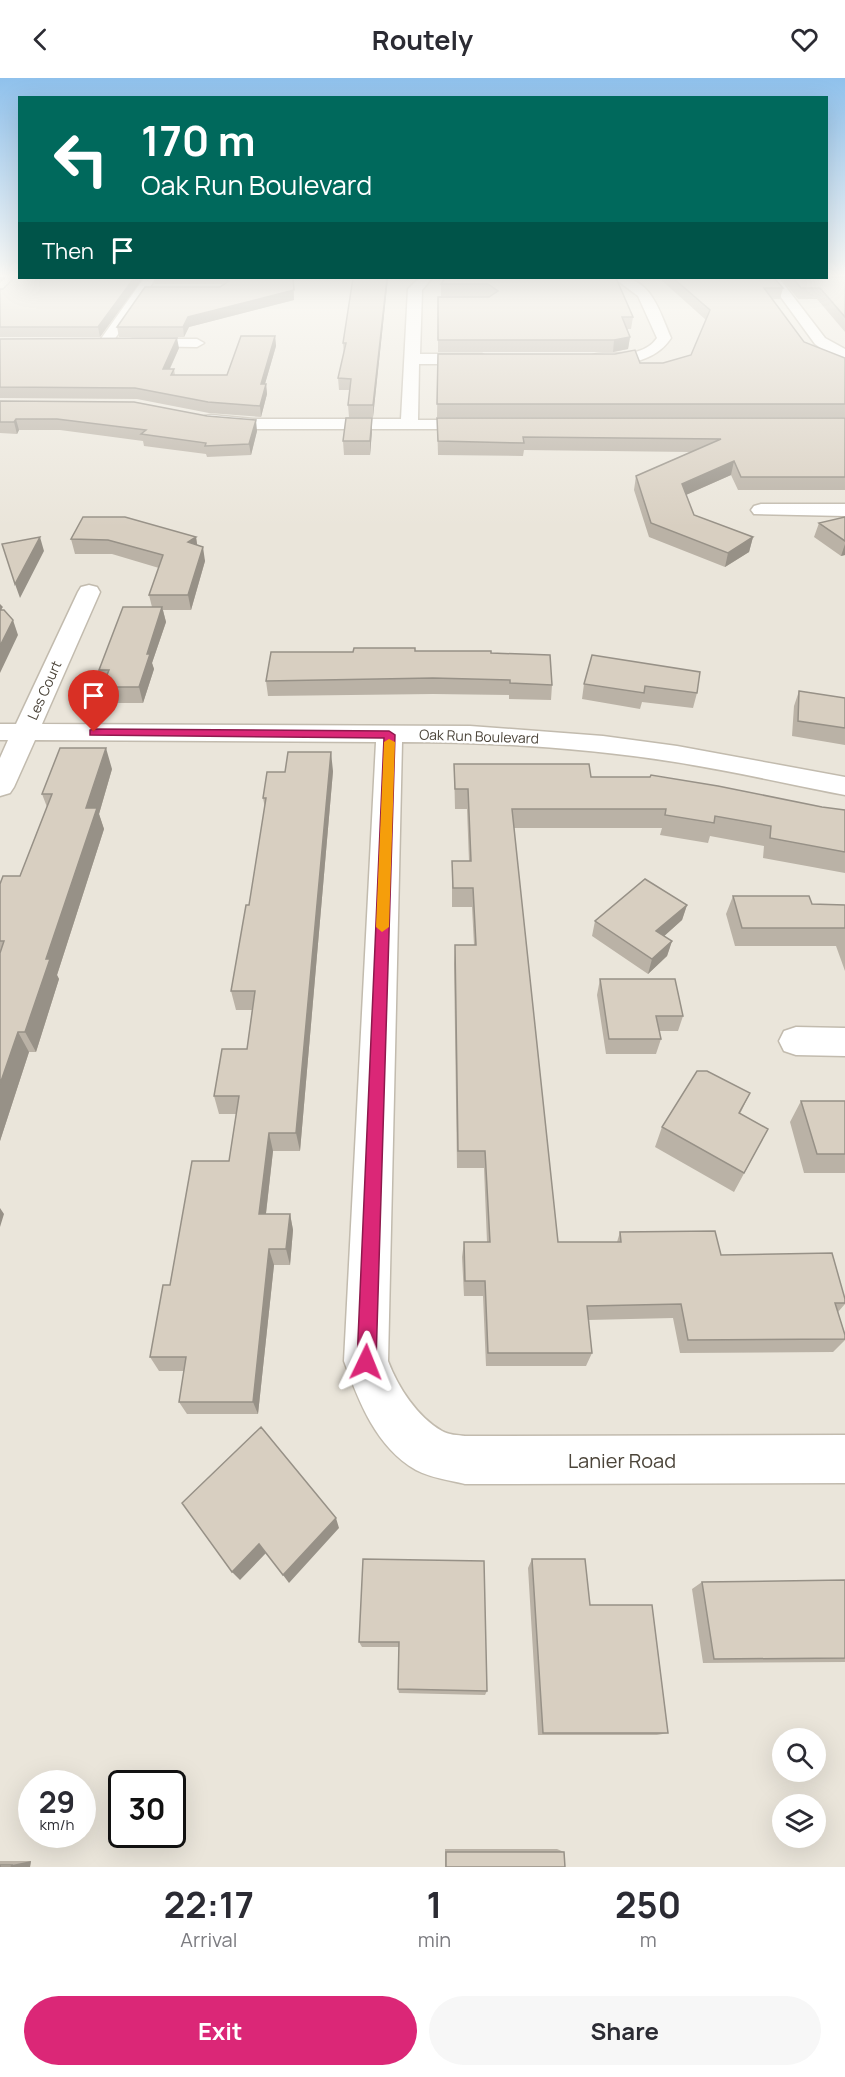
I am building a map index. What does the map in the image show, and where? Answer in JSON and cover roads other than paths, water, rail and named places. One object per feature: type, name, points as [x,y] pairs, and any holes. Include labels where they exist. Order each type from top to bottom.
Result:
[{"type":"street","points":[[410,425],[411,360]]},
{"type":"street","points":[[199,418],[253,424],[504,424]]},
{"type":"street","points":[[761,510],[845,510]]},
{"type":"street","name":"Les Court","points":[[0,787],[13,732],[89,592]]},
{"type":"street","name":"Oak Run Boulevard","points":[[13,732],[470,734],[603,744],[677,754],[845,786]]},
{"type":"street","name":"Lanier Road","points":[[389,735],[366,1362],[381,1400],[407,1432],[432,1453],[465,1460],[845,1459]]},
{"type":"street","points":[[796,1041],[845,1042]]}]
